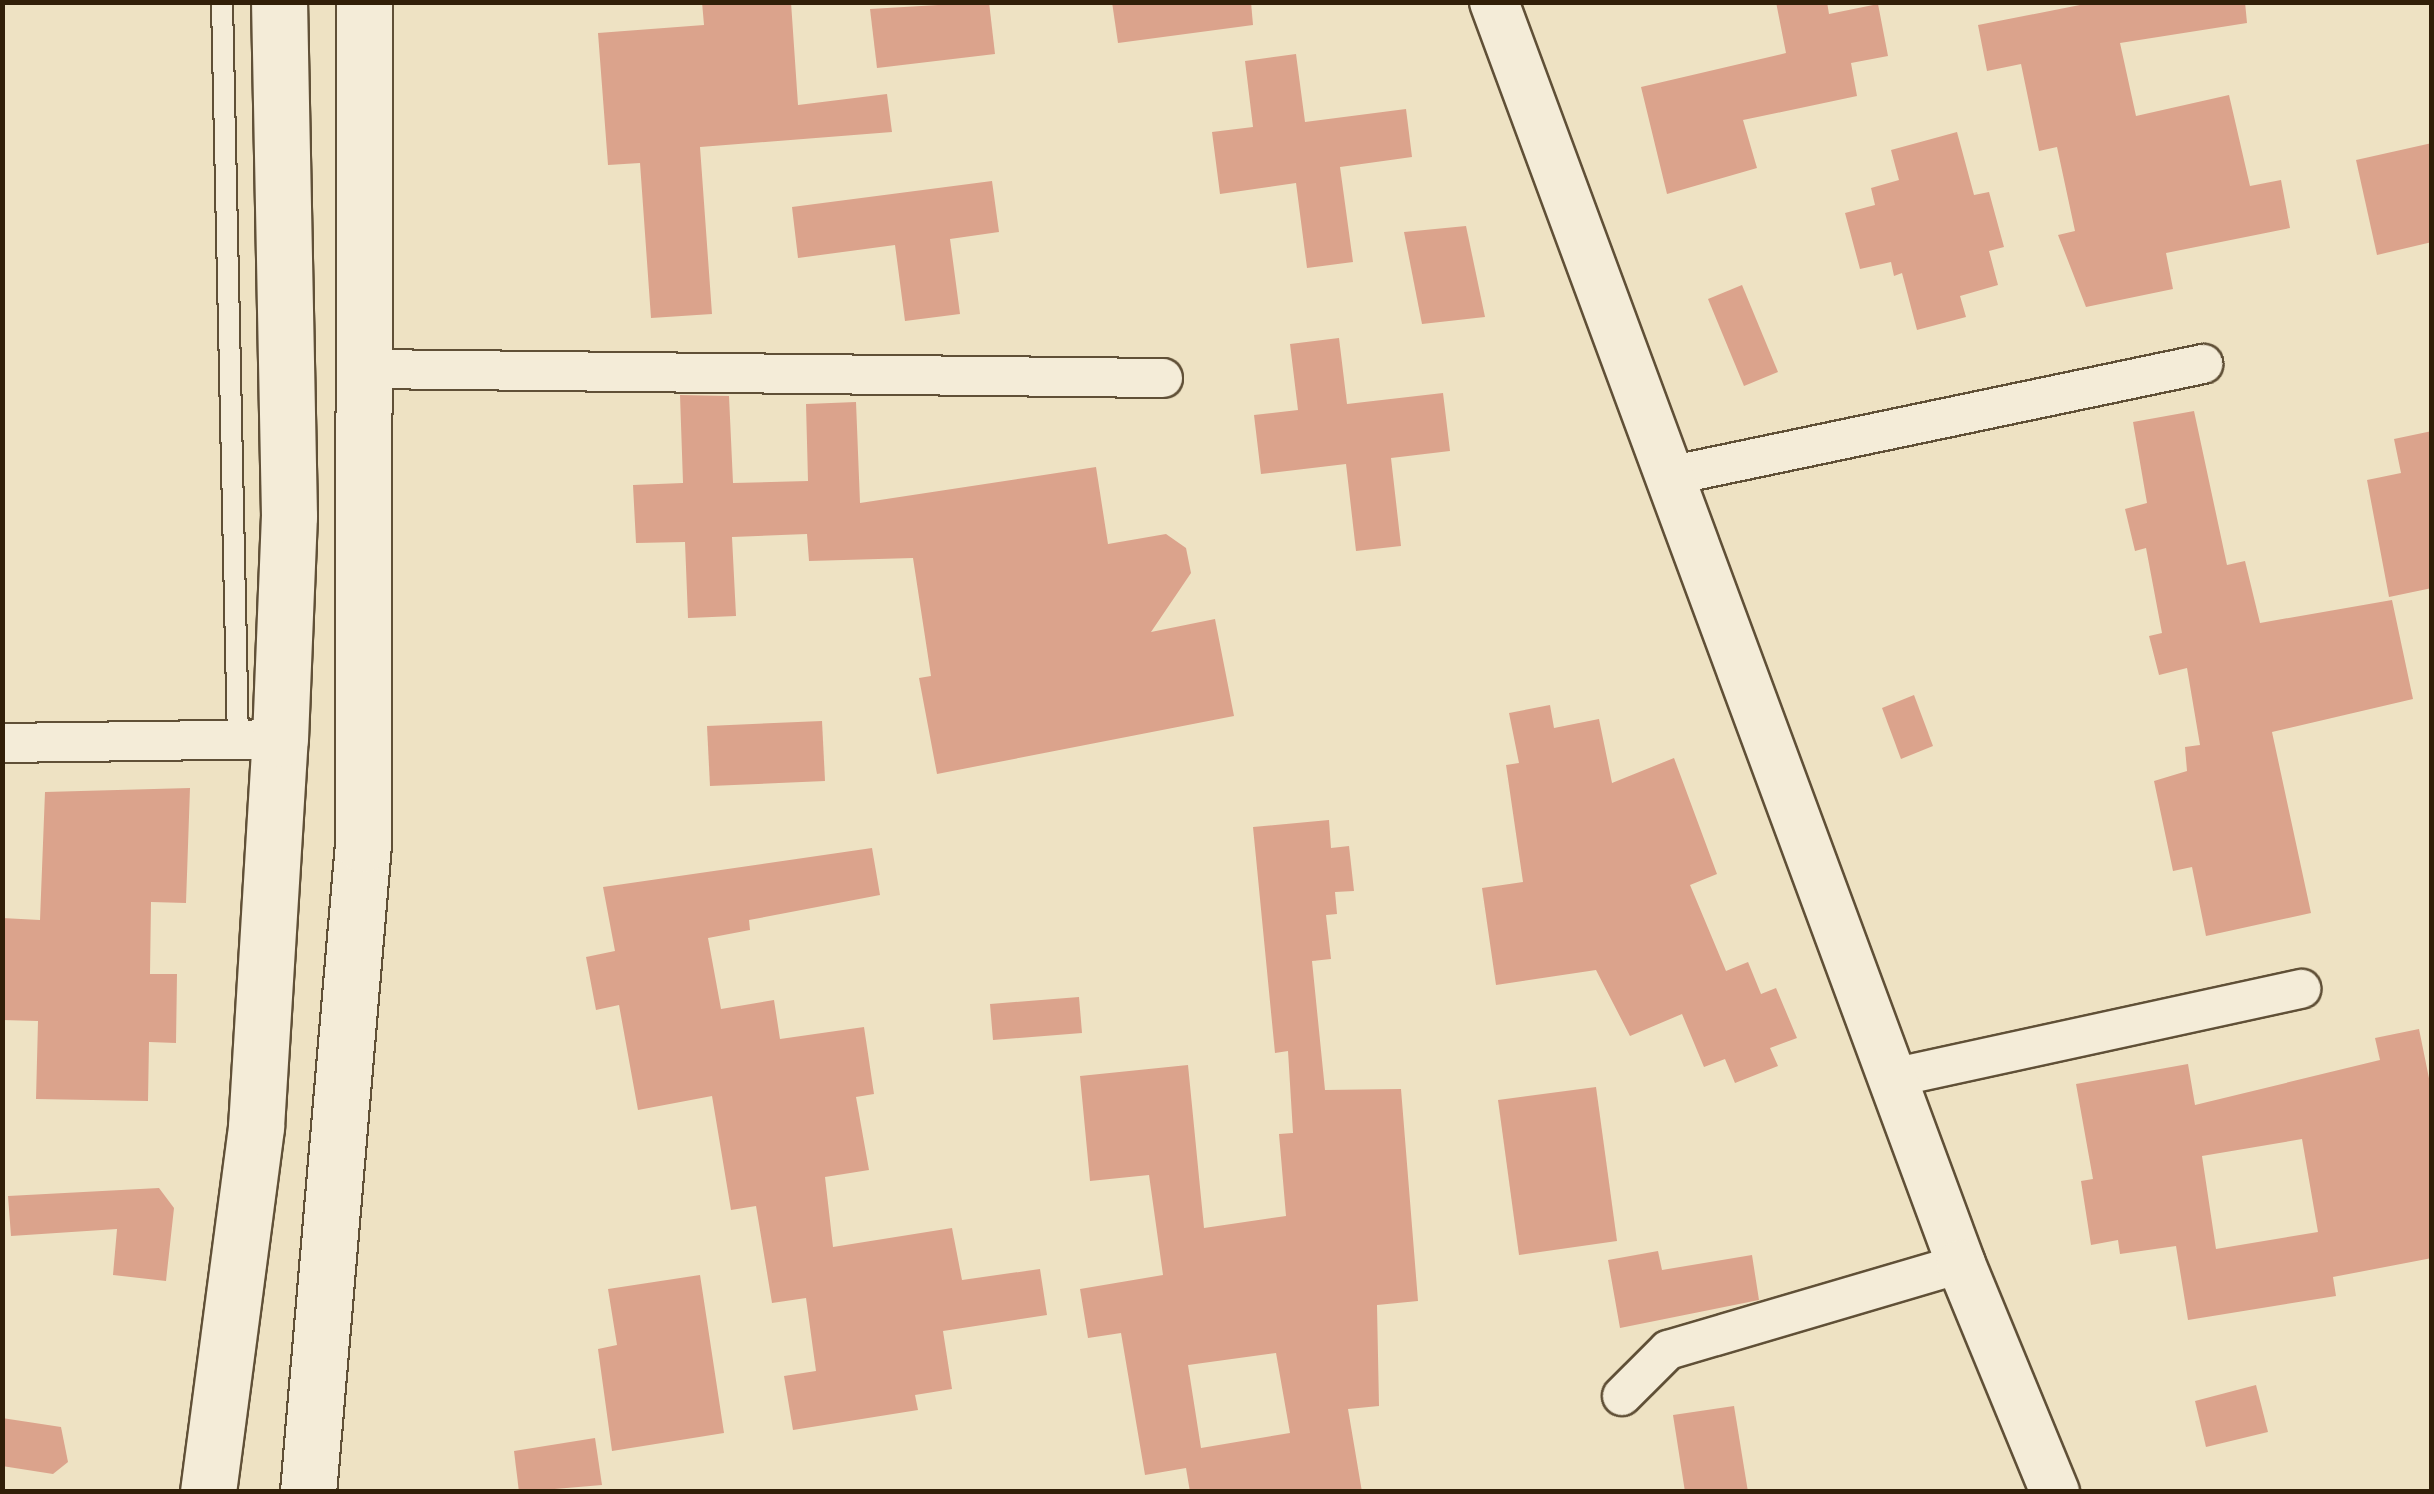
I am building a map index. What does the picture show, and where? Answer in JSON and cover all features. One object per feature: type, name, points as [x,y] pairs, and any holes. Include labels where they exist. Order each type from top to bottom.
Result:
[{"type":"main road","points":[[208,1492],[256,1126],[259,740],[289,516],[279,2]]},
{"type":"main road","points":[[308,1492],[363,844],[364,2]]},
{"type":"street","points":[[1494,2],[1961,1264],[2056,1492]]},
{"type":"street","points":[[1670,476],[2203,364]]},
{"type":"street","points":[[366,369],[1163,378]]},
{"type":"street","points":[[2,743],[259,740]]},
{"type":"street","points":[[1892,1078],[2301,989]]},
{"type":"street","points":[[1622,1396],[1668,1350],[1961,1264]]},
{"type":"lane","points":[[222,2],[259,740]]},
{"type":"building","points":[[702,2],[791,2],[798,105],[887,94],[892,132],[700,147],[712,314],[651,318],[640,163],[608,165],[598,33],[704,25]]},
{"type":"building","points":[[989,2],[995,54],[877,68],[870,9]]},
{"type":"building","points":[[1112,2],[1251,2],[1253,25],[1118,43]]},
{"type":"building","points":[[1776,2],[1827,2],[1829,14],[1878,4],[1888,56],[1851,63],[1857,96],[1743,120],[1757,168],[1667,194],[1641,87],[1786,53]]},
{"type":"building","points":[[2095,2],[2245,2],[2247,23],[2120,43],[2136,116],[2229,95],[2250,186],[2281,180],[2290,228],[2166,253],[2173,289],[2086,307],[2058,235],[2075,231],[2057,147],[2039,151],[2021,64],[1987,71],[1978,25]]},
{"type":"building","points":[[1296,54],[1305,122],[1406,109],[1412,157],[1340,167],[1353,262],[1307,268],[1296,183],[1220,194],[1212,132],[1253,127],[1245,61]]},
{"type":"building","points":[[1957,132],[1974,195],[1989,192],[2004,247],[1989,251],[1998,285],[1960,296],[1966,317],[1917,330],[1902,273],[1894,276],[1891,262],[1860,269],[1845,213],[1875,205],[1871,188],[1899,180],[1891,150]]},
{"type":"building","points":[[2432,143],[2432,242],[2377,255],[2356,160]]},
{"type":"building","points":[[992,181],[999,232],[950,239],[960,314],[905,321],[895,245],[798,258],[792,207]]},
{"type":"building","points":[[1466,226],[1485,317],[1422,324],[1404,232]]},
{"type":"building","points":[[1742,285],[1778,372],[1744,386],[1708,299]]},
{"type":"building","points":[[1339,338],[1347,404],[1443,393],[1450,451],[1391,458],[1401,546],[1356,551],[1346,464],[1261,474],[1254,415],[1298,410],[1290,344]]},
{"type":"building","points":[[680,395],[729,396],[733,483],[808,481],[806,404],[856,402],[860,503],[1096,467],[1108,544],[1166,534],[1186,548],[1191,573],[1151,632],[1215,619],[1234,716],[937,774],[919,678],[931,676],[913,558],[809,561],[807,534],[732,537],[736,616],[688,618],[685,542],[636,543],[633,485],[683,483]]},
{"type":"building","points":[[2194,411],[2227,565],[2245,561],[2260,623],[2392,600],[2413,699],[2272,732],[2311,913],[2206,936],[2192,867],[2173,871],[2154,781],[2187,771],[2185,747],[2200,745],[2187,668],[2159,675],[2149,636],[2162,633],[2146,548],[2135,551],[2125,509],[2147,503],[2133,422]]},
{"type":"building","points":[[2432,431],[2432,588],[2389,597],[2367,480],[2401,473],[2394,439]]},
{"type":"building","points":[[1914,695],[1933,746],[1901,759],[1882,708]]},
{"type":"building","points":[[1550,705],[1554,728],[1599,719],[1612,783],[1674,758],[1717,874],[1690,885],[1726,971],[1748,962],[1761,994],[1776,988],[1797,1038],[1770,1048],[1778,1066],[1735,1083],[1725,1059],[1704,1067],[1682,1014],[1630,1036],[1596,970],[1496,985],[1482,888],[1523,882],[1506,765],[1519,763],[1509,713]]},
{"type":"building","points":[[822,721],[825,781],[710,786],[707,726]]},
{"type":"building","points":[[190,788],[186,903],[151,902],[150,974],[177,974],[176,1043],[149,1042],[148,1101],[36,1099],[38,1021],[2,1020],[2,918],[40,920],[45,792]]},
{"type":"building","points":[[1329,820],[1331,848],[1349,846],[1354,891],[1335,892],[1337,914],[1326,915],[1331,959],[1312,961],[1325,1090],[1401,1089],[1418,1301],[1377,1305],[1379,1406],[1348,1409],[1362,1492],[1190,1492],[1186,1468],[1145,1475],[1121,1333],[1088,1338],[1080,1289],[1163,1275],[1149,1175],[1090,1181],[1080,1076],[1188,1065],[1204,1228],[1286,1216],[1279,1134],[1293,1133],[1288,1051],[1275,1053],[1253,827]],"holes":[[[1276,1353],[1290,1433],[1201,1448],[1188,1365]]]},
{"type":"building","points":[[872,848],[880,895],[749,920],[750,930],[708,938],[721,1009],[774,1000],[780,1039],[864,1027],[874,1094],[856,1097],[869,1170],[825,1177],[833,1247],[952,1228],[962,1280],[1040,1269],[1047,1315],[943,1331],[952,1389],[915,1395],[918,1410],[793,1430],[784,1376],[816,1371],[806,1298],[772,1303],[756,1206],[731,1210],[712,1096],[638,1110],[619,1005],[596,1010],[586,957],[615,951],[603,887]]},
{"type":"building","points":[[1079,997],[1082,1033],[993,1040],[990,1004]]},
{"type":"building","points":[[2419,1029],[2432,1093],[2432,1258],[2333,1277],[2336,1296],[2188,1320],[2176,1246],[2120,1254],[2118,1240],[2091,1245],[2081,1181],[2093,1179],[2076,1084],[2188,1064],[2195,1105],[2380,1060],[2375,1038]],"holes":[[[2302,1139],[2318,1232],[2216,1249],[2202,1156]]]},
{"type":"building","points":[[1596,1087],[1617,1241],[1519,1255],[1498,1100]]},
{"type":"building","points":[[159,1188],[174,1208],[166,1281],[113,1275],[117,1229],[11,1236],[8,1196]]},
{"type":"building","points":[[1658,1251],[1662,1270],[1752,1255],[1759,1300],[1620,1328],[1608,1260]]},
{"type":"building","points":[[700,1275],[724,1433],[612,1451],[598,1349],[617,1345],[608,1289]]},
{"type":"building","points":[[2256,1385],[2268,1432],[2206,1447],[2195,1401]]},
{"type":"building","points":[[1734,1406],[1748,1492],[1685,1492],[1673,1415]]},
{"type":"building","points":[[2,1418],[61,1427],[68,1462],[53,1474],[2,1466]]},
{"type":"building","points":[[595,1438],[602,1485],[519,1492],[514,1451]]}]
